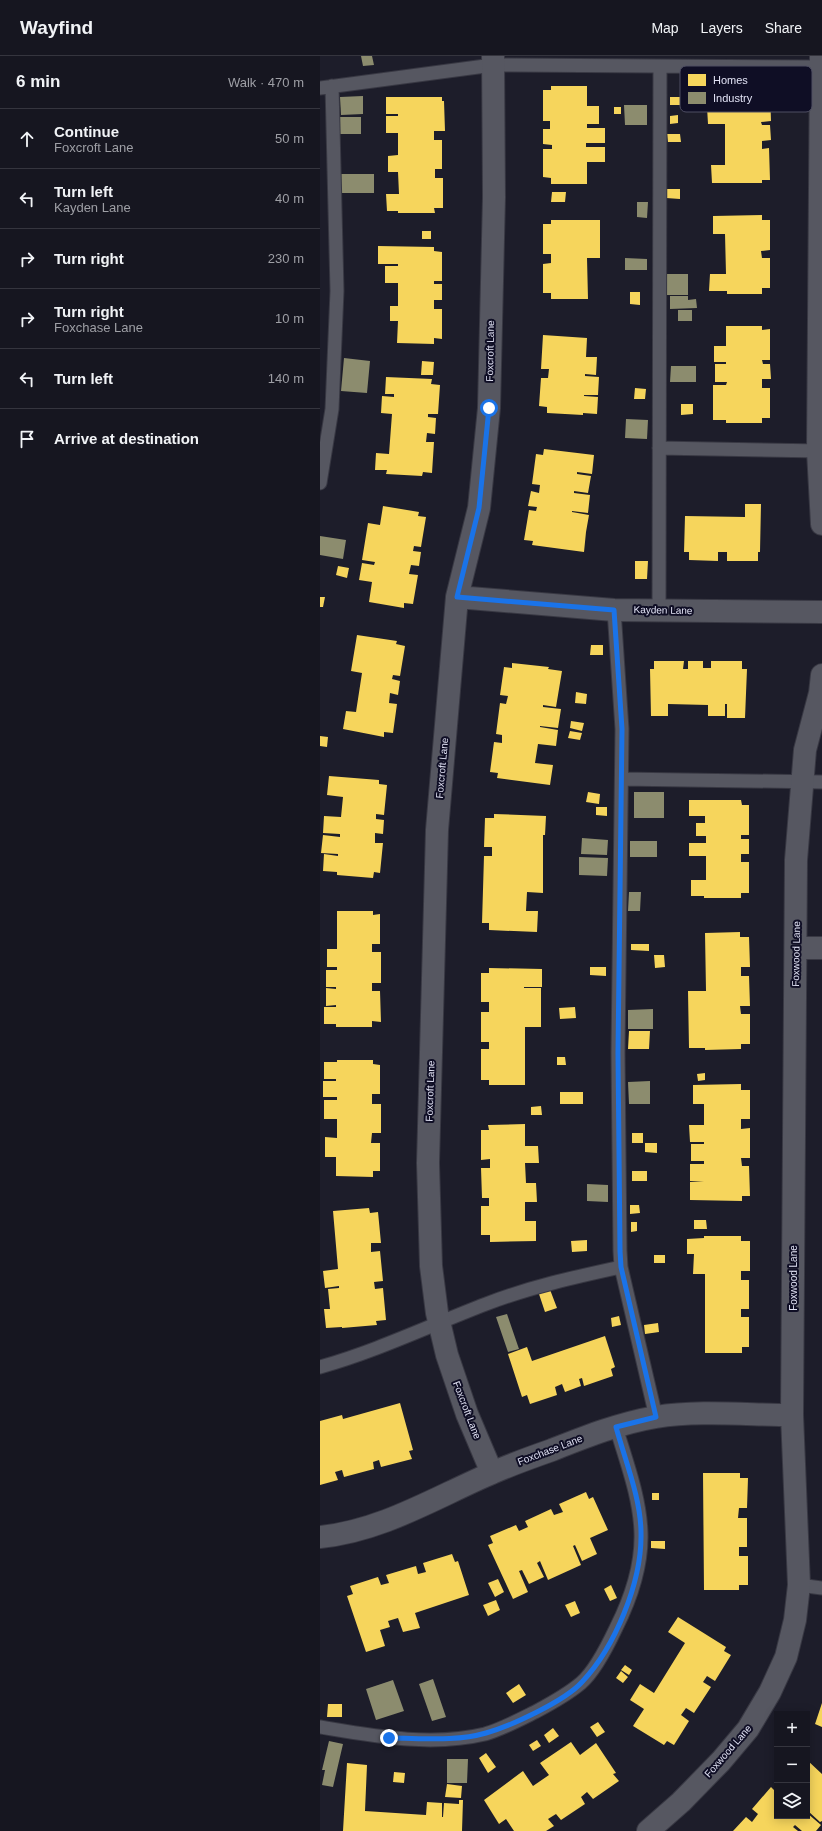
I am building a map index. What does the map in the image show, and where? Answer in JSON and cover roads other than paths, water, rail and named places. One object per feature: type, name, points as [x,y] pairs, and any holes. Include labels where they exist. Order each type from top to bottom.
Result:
[{"type":"street","name":"Foxcroft Lane","points":[[492,1473],[466,1414],[447,1355],[439,1324],[432,1266],[428,1163],[437,830],[457,597],[479,508],[489,408],[494,197],[493,61]]},
{"type":"street","points":[[821,63],[820,451],[822,524]]},
{"type":"street","name":"Kayden Lane","points":[[457,597],[614,610],[822,612]]},
{"type":"street","name":"Foxwood Lane","points":[[648,1831],[681,1802],[721,1762],[748,1729],[770,1692],[786,1657],[795,1620],[799,1585],[792,1415],[796,860],[812,782],[805,750],[820,693],[822,675]]},
{"type":"street","points":[[796,948],[822,948]]},
{"type":"street","name":"Foxchase Lane","points":[[320,1537],[357,1530],[384,1522],[412,1511],[492,1473],[590,1435],[616,1427],[656,1417],[693,1414],[792,1415]]},
{"type":"lane","points":[[320,483],[332,409],[337,290],[326,87],[493,61],[680,67]]},
{"type":"lane","points":[[700,66],[821,63]]},
{"type":"lane","points":[[659,610],[660,67]]},
{"type":"lane","points":[[659,448],[820,451]]},
{"type":"lane","points":[[614,610],[622,729],[618,1053],[621,1267],[656,1417]]},
{"type":"lane","points":[[622,779],[812,782]]},
{"type":"lane","points":[[320,1367],[439,1324],[486,1304],[560,1280],[621,1267]]},
{"type":"lane","points":[[320,1727],[389,1738],[450,1739],[485,1734],[521,1720],[554,1702],[581,1683],[605,1650],[630,1599],[639,1567],[642,1532],[636,1498],[616,1427]]},
{"type":"lane","points":[[799,1585],[822,1588]]}]
